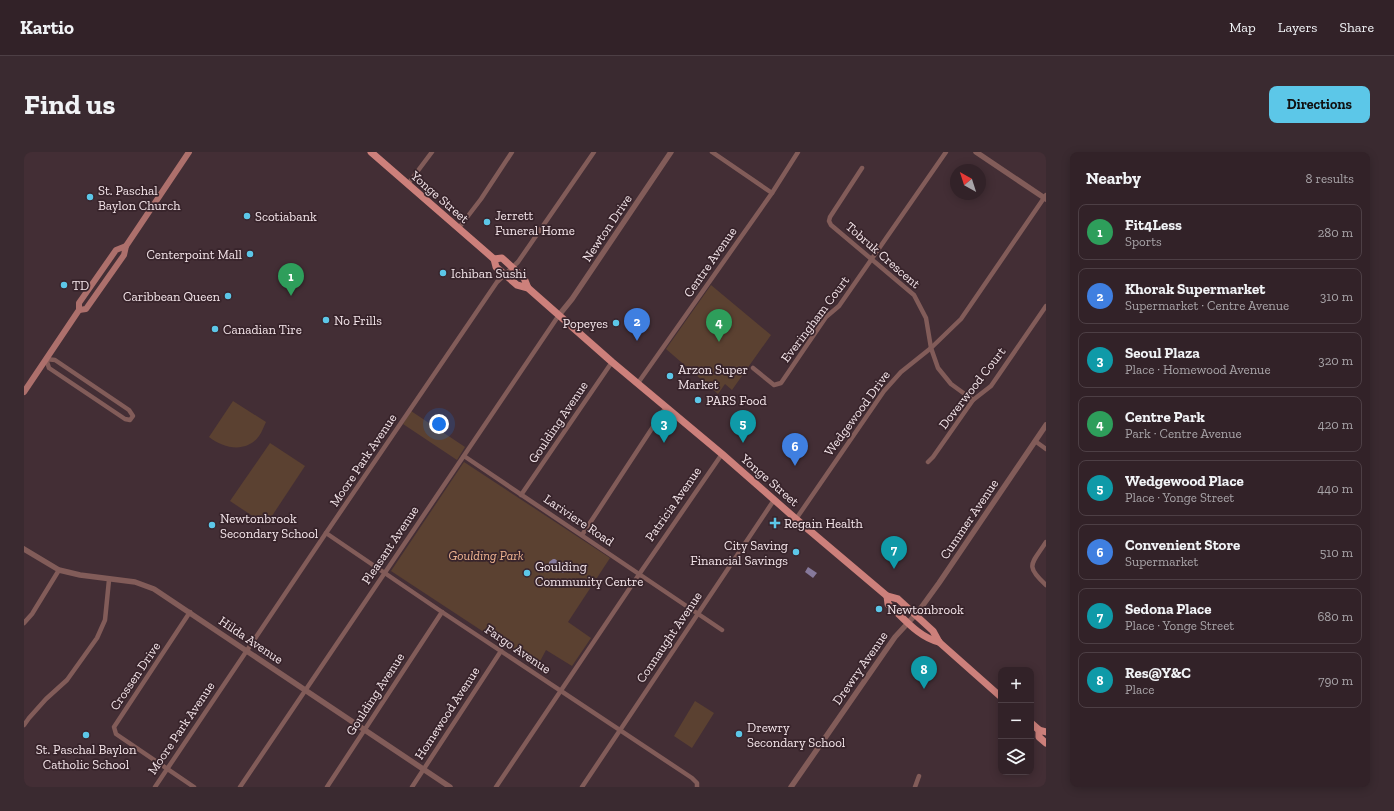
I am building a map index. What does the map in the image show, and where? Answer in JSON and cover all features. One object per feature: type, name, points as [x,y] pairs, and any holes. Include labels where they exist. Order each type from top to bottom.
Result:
[{"type":"main road","points":[[78,310],[86,309],[124,256],[126,246],[189,152]]},
{"type":"main road","name":"Yonge Street","points":[[371,152],[494,259],[496,267],[517,285],[528,288],[612,362],[722,454],[887,596],[898,599],[933,631],[939,642],[998,694]]},
{"type":"main road","points":[[24,392],[78,310],[79,303],[116,250],[126,246]]},
{"type":"main road","name":"Yonge Street","points":[[494,259],[502,258],[524,278],[528,288]]},
{"type":"main road","points":[[94,282],[102,287]]},
{"type":"main road","name":"Yonge Street","points":[[887,596],[888,604],[908,623],[928,639],[939,642]]},
{"type":"main road","points":[[1042,731],[1039,737],[1046,743]]},
{"type":"street","points":[[408,184],[432,152]]},
{"type":"street","points":[[458,229],[481,199],[512,152]]},
{"type":"street","name":"Moore Park Avenue","points":[[155,787],[497,282],[513,268],[520,259],[594,152]]},
{"type":"street","name":"Newton Drive","points":[[559,315],[572,299],[672,152]]},
{"type":"street","points":[[712,152],[772,193]]},
{"type":"street","name":"Centre Avenue","points":[[638,383],[772,193],[798,152]]},
{"type":"street","points":[[872,259],[946,152]]},
{"type":"street","points":[[976,152],[1045,197]]},
{"type":"street","name":"Tobruk Crescent","points":[[862,168],[830,217],[829,221],[831,225],[914,295],[926,318],[931,348],[938,368],[951,384],[974,400]]},
{"type":"street","name":"Wedgewood Drive","points":[[796,519],[884,391],[901,372],[931,348],[961,318],[1045,197]]},
{"type":"street","name":"Everingham Court","points":[[753,368],[774,385],[781,383],[826,317],[839,306],[872,259]]},
{"type":"street","name":"Doverwood Court","points":[[928,462],[974,400],[991,386],[1046,306]]},
{"type":"street","name":"Pleasant Avenue","points":[[240,787],[559,315]]},
{"type":"street","points":[[46,359],[55,360],[124,406],[133,416],[130,420],[125,419],[50,368],[46,359]]},
{"type":"street","name":"Goulding Avenue","points":[[522,495],[612,362]]},
{"type":"street","points":[[118,414],[124,406]]},
{"type":"street","points":[[582,535],[666,407]]},
{"type":"street","name":"Cummer Avenue","points":[[908,623],[915,616],[960,553],[1046,426]]},
{"type":"street","points":[[1035,441],[1046,449]]},
{"type":"street","name":"Patricia Avenue","points":[[496,787],[722,454]]},
{"type":"street","name":"Lariviere Road","points":[[464,456],[640,573],[722,630]]},
{"type":"street","name":"Connaught Avenue","points":[[582,787],[774,500]]},
{"type":"street","name":"Fargo Avenue","points":[[326,533],[560,691],[621,729],[692,778],[697,785]]},
{"type":"street","points":[[1046,542],[1032,563],[1032,569],[1035,575],[1046,585]]},
{"type":"street","name":"Hilda Avenue","points":[[24,549],[59,570],[110,580],[135,582],[154,589],[450,787]]},
{"type":"street","points":[[24,623],[32,614],[59,570]]},
{"type":"street","points":[[24,725],[46,699],[67,680],[97,638],[105,620],[110,580]]},
{"type":"street","name":"Crossen Drive","points":[[190,612],[114,727],[116,734],[194,787]]},
{"type":"street","name":"Goulding Avenue","points":[[327,787],[442,612]]},
{"type":"street","name":"Drewry Avenue","points":[[793,786],[895,637],[908,623]]},
{"type":"street","name":"Homewood Avenue","points":[[412,787],[501,651]]},
{"type":"street","points":[[914,787],[919,776]]},
{"type":"green space","points":[[711,285],[771,335],[732,390],[725,384],[718,394],[666,349]]},
{"type":"green space","points":[[233,401],[266,422],[260,434],[254,441],[242,447],[221,444],[209,437]]},
{"type":"green space","points":[[411,411],[465,447],[457,460],[403,424]]},
{"type":"green space","points":[[270,443],[305,466],[266,525],[230,501]]},
{"type":"green space","name":"Goulding Park","points":[[464,462],[610,558],[568,622],[591,638],[572,666],[546,650],[537,667],[391,571]]},
{"type":"green space","points":[[695,701],[714,713],[692,748],[674,736]]},
{"type":"shaded area","points":[[553,559],[560,563],[567,561],[571,564],[569,569],[563,573],[557,569],[549,569],[549,562]]},
{"type":"shaded area","points":[[808,567],[817,573],[813,578],[805,572]]},
{"type":"place","name":"St. Paschal Baylon Church","points":[[90,197]]},
{"type":"place","name":"Scotiabank","points":[[247,216]]},
{"type":"place","name":"Jerrett Funeral Home","points":[[487,222]]},
{"type":"place","name":"Centerpoint Mall","points":[[250,254]]},
{"type":"place","name":"Ichiban Sushi","points":[[443,273]]},
{"type":"place","name":"TD","points":[[64,285]]},
{"type":"place","name":"Caribbean Queen","points":[[228,296]]},
{"type":"place","name":"Fit4Less","points":[[291,296]]},
{"type":"place","name":"No Frills","points":[[326,320]]},
{"type":"place","name":"Popeyes","points":[[616,323]]},
{"type":"place","name":"Canadian Tire","points":[[215,329]]},
{"type":"place","name":"Khorak Supermarket","points":[[637,341]]},
{"type":"place","name":"Centre Park","points":[[719,342]]},
{"type":"place","name":"Arzon Super Market","points":[[670,376]]},
{"type":"place","name":"PARS Food","points":[[698,400]]},
{"type":"place","name":"Seoul Plaza","points":[[664,443]]},
{"type":"place","name":"Wedgewood Place","points":[[743,443]]},
{"type":"place","name":"Convenient Store","points":[[795,466]]},
{"type":"place","name":"Regain Health","points":[[775,523]]},
{"type":"place","name":"Newtonbrook Secondary School","points":[[212,525]]},
{"type":"place","name":"City Saving Financial Savings","points":[[796,552]]},
{"type":"place","name":"Sedona Place","points":[[894,569]]},
{"type":"place","name":"Goulding Community Centre","points":[[527,573]]},
{"type":"place","name":"Newtonbrook","points":[[879,609]]},
{"type":"place","name":"Res@Y&C","points":[[924,689]]},
{"type":"place","name":"Drewry Secondary School","points":[[739,734]]},
{"type":"place","name":"St. Paschal Baylon Catholic School","points":[[86,735]]}]
